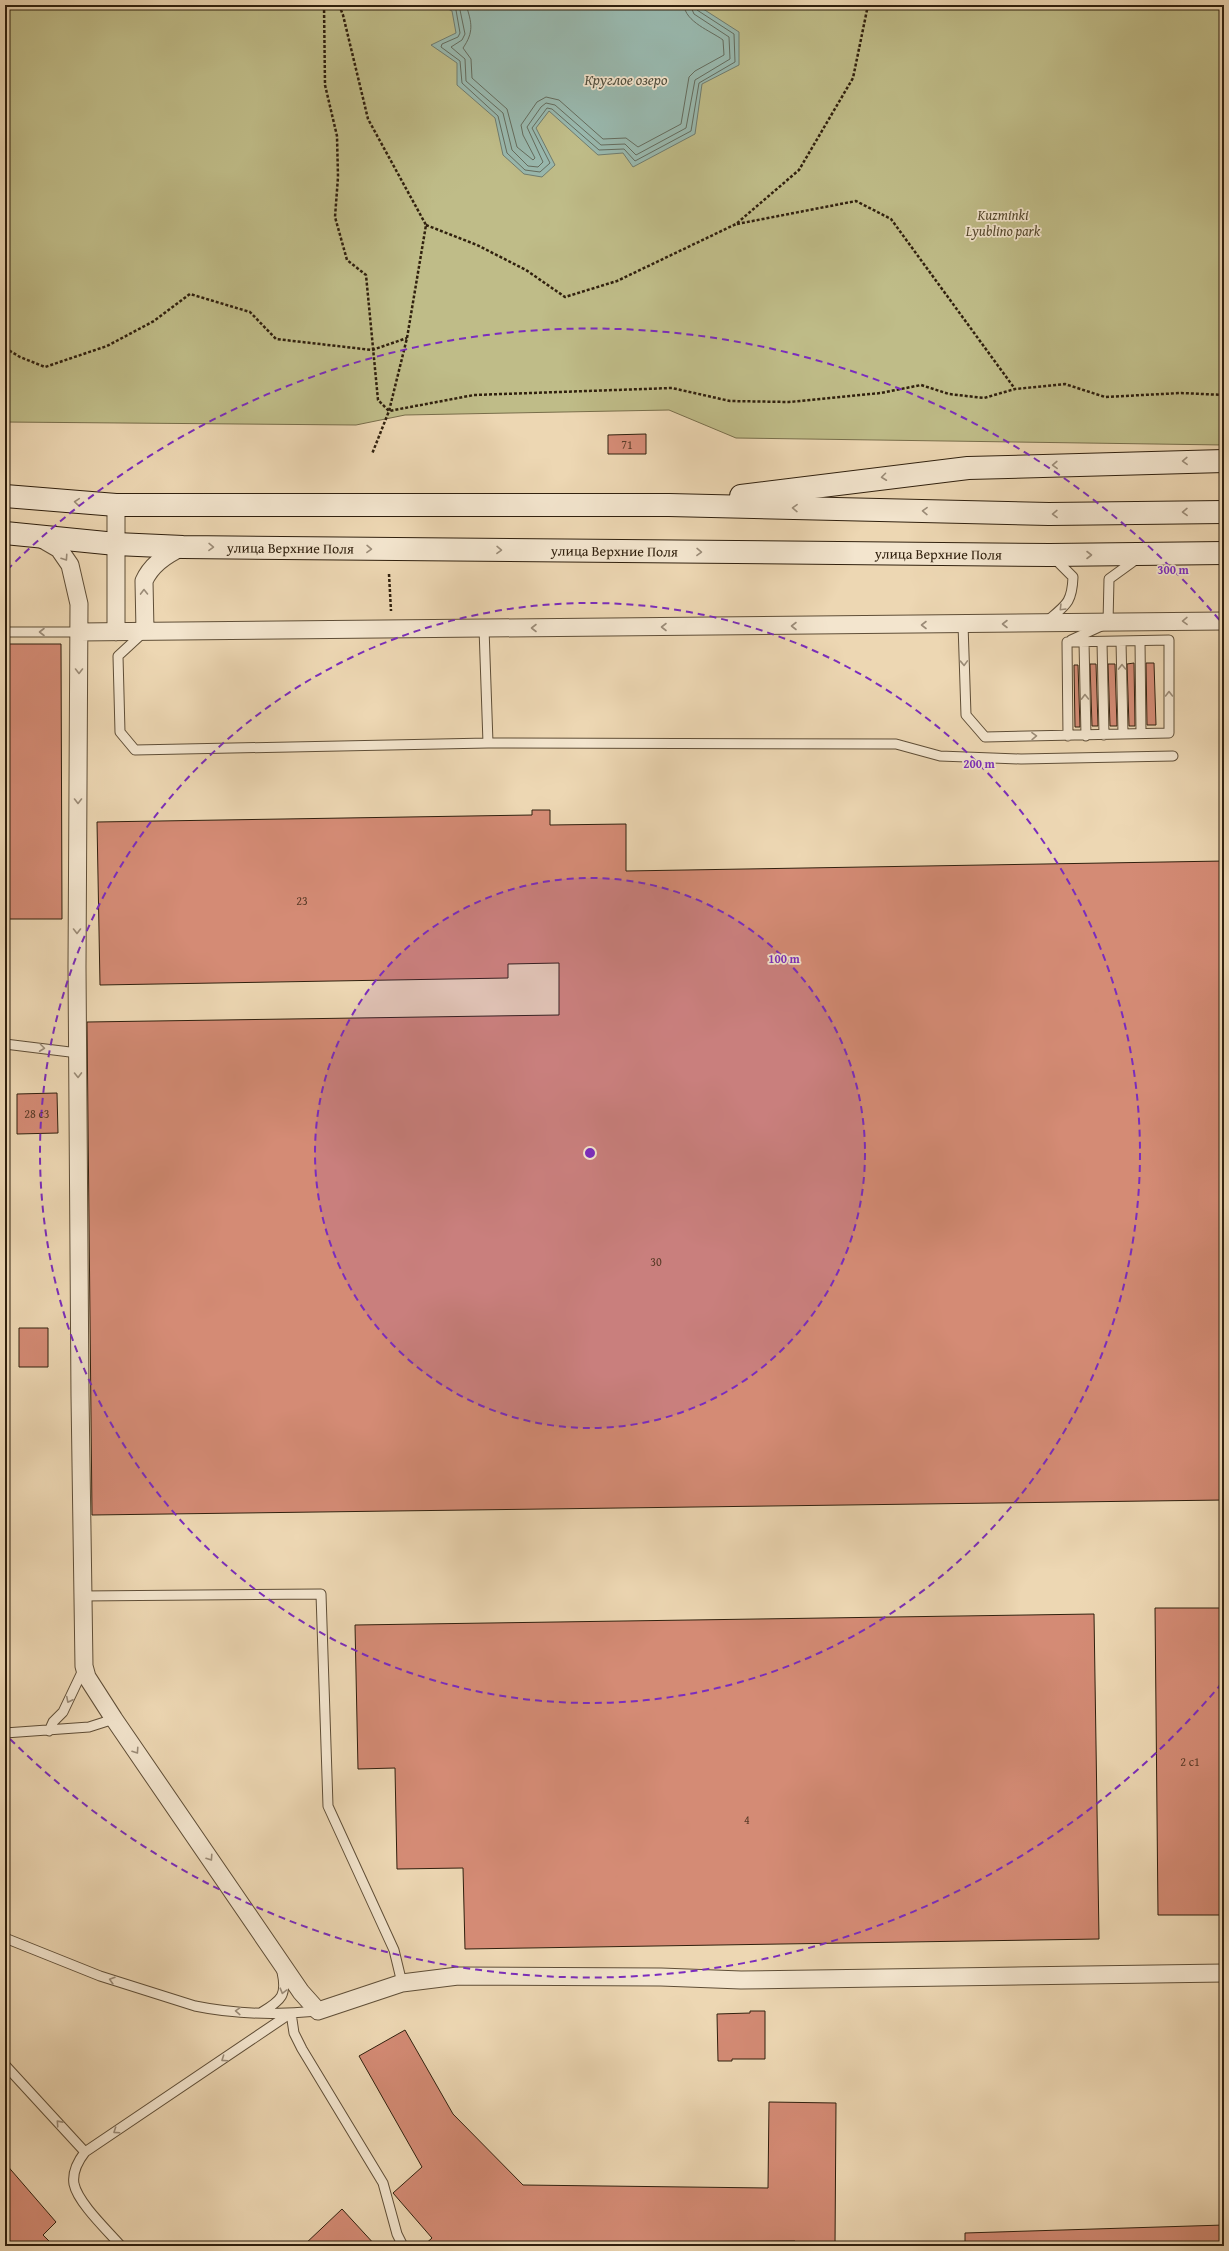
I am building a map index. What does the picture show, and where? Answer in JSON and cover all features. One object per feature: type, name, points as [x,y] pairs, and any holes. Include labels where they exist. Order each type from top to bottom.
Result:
[{"type":"main road","points":[[669,505],[968,468],[1224,461]]},
{"type":"main road","points":[[5,496],[116,505],[669,505],[1049,514],[1224,512]]},
{"type":"main road","name":"улица Верхние Поля","points":[[5,533],[116,544],[182,547],[1050,555],[1224,553]]},
{"type":"street","points":[[116,505],[116,632]]},
{"type":"street","points":[[34,535],[59,549],[70,565],[79,604],[78,1053],[82,1596],[84,1666],[87,1677],[114,1719],[301,1992],[318,2011],[402,1983],[474,1976],[741,1980],[1224,1973]]},
{"type":"street","points":[[145,631],[144,581],[147,574],[167,554],[182,547]]},
{"type":"street","points":[[79,632],[1044,624],[1224,621]]},
{"type":"lane","points":[[1067,642],[1108,623],[1109,579],[1144,554]]},
{"type":"lane","points":[[1044,624],[1064,608],[1072,595],[1073,577],[1050,555]]},
{"type":"lane","points":[[963,624],[966,715],[985,737],[1086,736],[1169,732],[1168,640],[1067,642]]},
{"type":"lane","points":[[484,628],[488,743]]},
{"type":"lane","points":[[145,631],[118,656],[120,732],[135,750],[488,743],[896,744],[940,756],[1021,759],[1173,756]]},
{"type":"lane","points":[[5,632],[79,632]]},
{"type":"lane","points":[[1121,641],[1123,734]]},
{"type":"lane","points":[[1140,641],[1141,733]]},
{"type":"lane","points":[[1067,642],[1068,736]]},
{"type":"lane","points":[[1084,642],[1086,736]]},
{"type":"lane","points":[[1102,642],[1104,735]]},
{"type":"lane","points":[[5,1044],[78,1053]]},
{"type":"lane","points":[[82,1596],[321,1594],[328,1806],[394,1950],[402,1983]]},
{"type":"lane","points":[[49,1731],[52,1722],[63,1712],[84,1666]]},
{"type":"lane","points":[[5,1733],[89,1727],[114,1719]]},
{"type":"lane","points":[[5,1938],[100,1976],[195,2006],[210,2009],[261,2012],[291,2013],[318,2011]]},
{"type":"lane","points":[[261,2012],[273,2005],[283,1994],[284,1987],[280,1960]]},
{"type":"lane","points":[[121,2246],[80,2198],[74,2184],[75,2169],[85,2152],[291,2013]]},
{"type":"lane","points":[[291,2013],[294,2033],[302,2049],[383,2183],[397,2234],[403,2246]]},
{"type":"lane","points":[[5,2065],[85,2152]]},
{"type":"path","points":[[324,5],[325,85],[337,136],[338,177],[335,217],[347,260],[366,275],[378,400],[389,411]]},
{"type":"path","points":[[339,5],[343,15],[368,119],[426,226],[407,338],[389,411],[372,454]]},
{"type":"path","points":[[426,226],[477,245],[498,255],[526,270],[565,296],[618,281],[736,224],[799,170],[853,78],[868,5]]},
{"type":"path","points":[[736,224],[856,201],[891,219],[1015,389]]},
{"type":"path","points":[[5,348],[20,357],[45,366],[107,346],[154,321],[190,294],[250,312],[276,339],[372,350],[407,338]]},
{"type":"path","points":[[389,411],[474,395],[672,388],[730,401],[789,402],[881,393],[921,385],[949,394],[984,398],[1015,389],[1065,384],[1105,397],[1181,393],[1224,395]]},
{"type":"path","points":[[389,574],[392,630]]},
{"type":"green space","name":"Kuzminki Lyublino park","points":[[5,5],[1224,5],[1224,445],[736,438],[669,410],[405,415],[356,425],[5,422]]},
{"type":"water","name":"Круглое озеро","points":[[440,5],[697,5],[739,32],[739,65],[702,84],[695,134],[633,167],[623,153],[598,155],[549,111],[536,128],[555,165],[542,177],[524,174],[503,155],[495,118],[457,85],[457,63],[431,45],[456,33],[452,11]]},
{"type":"building","points":[[646,434],[646,454],[608,454],[608,435]]},
{"type":"building","points":[[5,644],[61,644],[62,919],[5,919]]},
{"type":"building","points":[[1134,663],[1135,726],[1129,726],[1127,664]]},
{"type":"building","points":[[1146,663],[1154,663],[1156,725],[1147,725]]},
{"type":"building","points":[[1090,664],[1096,664],[1098,726],[1092,726]]},
{"type":"building","points":[[1108,664],[1115,664],[1117,726],[1110,726]]},
{"type":"building","points":[[1074,665],[1078,665],[1080,727],[1075,727]]},
{"type":"building","points":[[532,810],[550,810],[550,825],[626,824],[626,871],[1224,861],[1224,1500],[92,1515],[87,1022],[559,1015],[559,963],[508,964],[508,978],[100,985],[97,822],[532,815]]},
{"type":"building","points":[[57,1093],[58,1133],[17,1134],[17,1094]]},
{"type":"building","points":[[19,1328],[48,1328],[48,1367],[19,1367]]},
{"type":"building","points":[[1155,1608],[1224,1608],[1224,1915],[1158,1915]]},
{"type":"building","points":[[1094,1614],[1099,1939],[465,1949],[463,1868],[397,1869],[395,1768],[358,1769],[355,1625]]},
{"type":"building","points":[[750,2011],[765,2011],[765,2059],[732,2059],[732,2061],[718,2061],[717,2014],[750,2013]]},
{"type":"building","points":[[405,2030],[453,2114],[523,2185],[768,2188],[769,2102],[836,2103],[835,2246],[795,2246],[795,2241],[644,2242],[644,2246],[423,2246],[432,2238],[393,2193],[422,2167],[359,2056]]},
{"type":"building","points":[[5,2163],[56,2222],[43,2235],[54,2246],[5,2246]]},
{"type":"building","points":[[342,2209],[376,2246],[303,2246]]},
{"type":"building","points":[[1224,2225],[1224,2246],[965,2246],[965,2233]]}]
